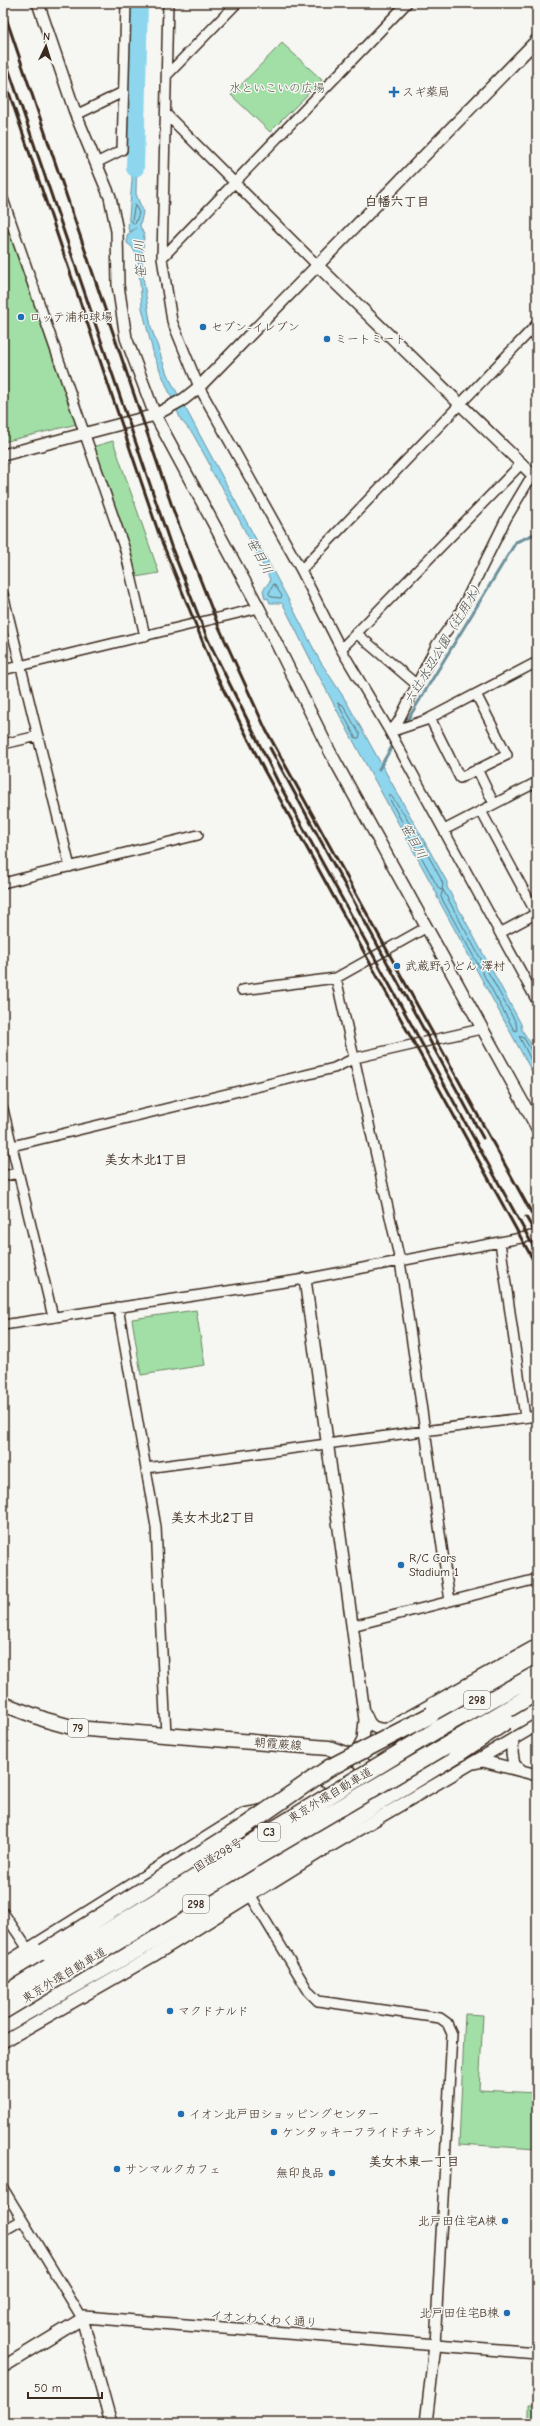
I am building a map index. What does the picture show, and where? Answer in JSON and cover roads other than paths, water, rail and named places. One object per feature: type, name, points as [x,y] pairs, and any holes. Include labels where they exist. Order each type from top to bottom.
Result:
[{"type":"highway","points":[[3,1977],[242,1828],[329,1768],[537,1659]]},
{"type":"highway","name":"東京外環自動車道","points":[[3,1994],[440,1728],[537,1674]]},
{"type":"highway","name":"東京外環自動車道","points":[[3,2011],[262,1854],[537,1692]]},
{"type":"highway","points":[[3,2025],[154,1940],[450,1758],[537,1701]]},
{"type":"main road","name":"国道298号","points":[[3,1985],[416,1734],[537,1666]]},
{"type":"main road","name":"298","points":[[3,2020],[388,1786],[537,1701]]},
{"type":"main road","name":"79","points":[[3,1704],[46,1720],[75,1728],[161,1734]]},
{"type":"main road","name":"朝霞蕨線","points":[[161,1734],[318,1747],[342,1752],[354,1757],[366,1765],[388,1786]]},
{"type":"street","points":[[38,3],[76,115],[110,197],[114,212],[118,285],[126,338],[159,413],[259,608],[329,750],[427,927],[481,1029],[537,1128]]},
{"type":"street","points":[[96,163],[122,150],[126,3]]},
{"type":"street","points":[[168,3],[162,258],[172,321],[196,390],[301,570],[341,649],[390,732],[537,1001]]},
{"type":"street","points":[[167,75],[237,3]]},
{"type":"street","points":[[162,258],[407,3]]},
{"type":"street","points":[[3,455],[85,435],[159,413],[196,390],[537,40]]},
{"type":"street","points":[[76,115],[123,92]]},
{"type":"street","points":[[166,114],[318,266],[536,476],[528,482],[506,519],[459,614],[438,644],[398,722],[390,732]]},
{"type":"street","points":[[3,199],[125,550],[145,636]]},
{"type":"street","points":[[301,570],[537,324]]},
{"type":"street","points":[[341,649],[522,463]]},
{"type":"street","points":[[3,594],[70,867]]},
{"type":"street","points":[[3,670],[259,608]]},
{"type":"street","points":[[356,634],[417,685]]},
{"type":"street","points":[[390,732],[430,718],[537,662]]},
{"type":"street","points":[[430,718],[460,778],[507,755],[476,694]]},
{"type":"street","points":[[3,744],[38,736]]},
{"type":"street","points":[[477,770],[494,804]]},
{"type":"street","points":[[444,830],[537,782]]},
{"type":"street","points":[[481,811],[536,913],[500,933]]},
{"type":"street","points":[[3,883],[198,835]]},
{"type":"street","points":[[242,990],[336,978],[427,927]]},
{"type":"street","points":[[336,978],[400,1261],[423,1431],[450,1601]]},
{"type":"street","points":[[12,1146],[334,1068],[355,1058],[481,1029]]},
{"type":"street","points":[[3,1109],[53,1317]]},
{"type":"street","points":[[3,1176],[18,1172]]},
{"type":"street","points":[[3,1325],[305,1279],[537,1235]]},
{"type":"street","points":[[500,1242],[525,1417]]},
{"type":"street","points":[[305,1279],[364,1706],[365,1720],[363,1740],[354,1757]]},
{"type":"street","points":[[118,1307],[156,1527],[161,1734]]},
{"type":"street","points":[[146,1468],[537,1416]]},
{"type":"street","points":[[352,1626],[537,1579]]},
{"type":"street","points":[[364,1706],[368,1723],[379,1730],[387,1729],[537,1645]]},
{"type":"street","points":[[416,1734],[424,1720],[428,1705]]},
{"type":"street","points":[[3,2042],[127,1971],[250,1895],[537,1725]]},
{"type":"street","points":[[513,1739],[512,1753],[514,1765],[521,1770]]},
{"type":"street","points":[[470,1764],[483,1761],[537,1775]]},
{"type":"street","points":[[3,1965],[244,1814],[297,1806]]},
{"type":"street","points":[[250,1895],[309,1992],[318,2001],[440,2018],[450,2028],[452,2034],[435,2345],[426,2423]]},
{"type":"street","points":[[3,1912],[28,1949]]},
{"type":"street","points":[[3,2188],[82,2318],[112,2423]]},
{"type":"street","points":[[3,2231],[22,2220]]},
{"type":"street","name":"イオンわくわく通り","points":[[3,2367],[85,2316],[537,2353]]},
{"type":"water","name":"笹目川","points":[[132,144],[137,144],[136,194],[143,212],[140,226],[144,235],[142,263],[144,271],[143,277],[151,327],[167,374],[320,661],[346,701],[447,882],[447,887],[521,1024],[522,1030],[537,1053],[537,1081],[339,715],[284,606],[281,603],[270,603],[268,598],[265,599],[263,590],[270,581],[269,577],[221,485],[210,470],[210,465],[193,434],[181,420],[154,356],[142,308],[138,258],[132,247],[127,243],[127,235],[136,228],[130,232],[128,229],[132,180]]},
{"type":"waterway","name":"笹目川","points":[[135,168],[139,3]]},
{"type":"waterway","name":"六辻水辺公園（辻用水）","points":[[405,724],[516,542],[537,533]]},
{"type":"waterway","name":"六辻水辺公園（辻用水）","points":[[379,769],[401,731]]},
{"type":"railway","points":[[3,9],[175,515],[218,625],[266,730],[537,1223]]},
{"type":"railway","points":[[3,53],[171,546],[208,640],[278,782],[537,1253]]},
{"type":"railway","points":[[3,75],[160,537],[217,677],[264,770],[537,1267]]},
{"type":"railway","points":[[270,748],[483,1138]]},
{"type":"railway","points":[[526,1217],[537,1236]]},
{"type":"place","name":"スギ薬局","points":[[394,92]]},
{"type":"place","name":"ロッテ浦和球場","points":[[21,317]]},
{"type":"place","name":"セブン-イレブン","points":[[203,327]]},
{"type":"place","name":"ミートミート","points":[[327,339]]},
{"type":"place","name":"武蔵野うどん 澤村","points":[[397,966]]},
{"type":"place","name":"R/C Cars Stadium 1","points":[[401,1565]]},
{"type":"place","name":"マクドナルド","points":[[170,2011]]},
{"type":"place","name":"イオン北戸田ショッピングセンター","points":[[181,2114]]},
{"type":"place","name":"ケンタッキーフライドチキン","points":[[274,2132]]},
{"type":"place","name":"サンマルクカフェ","points":[[117,2169]]},
{"type":"place","name":"無印良品","points":[[332,2173]]},
{"type":"place","name":"北戸田住宅A棟","points":[[505,2221]]},
{"type":"place","name":"北戸田住宅B棟","points":[[507,2313]]},
{"type":"district","name":"白幡六丁目","points":[[397,201]]},
{"type":"district","name":"美女木北1丁目","points":[[146,1159]]},
{"type":"district","name":"美女木北2丁目","points":[[213,1517]]},
{"type":"district","name":"美女木東一丁目","points":[[414,2161]]},
{"type":"park label","name":"水といこいの広場","points":[[277,88]]}]
